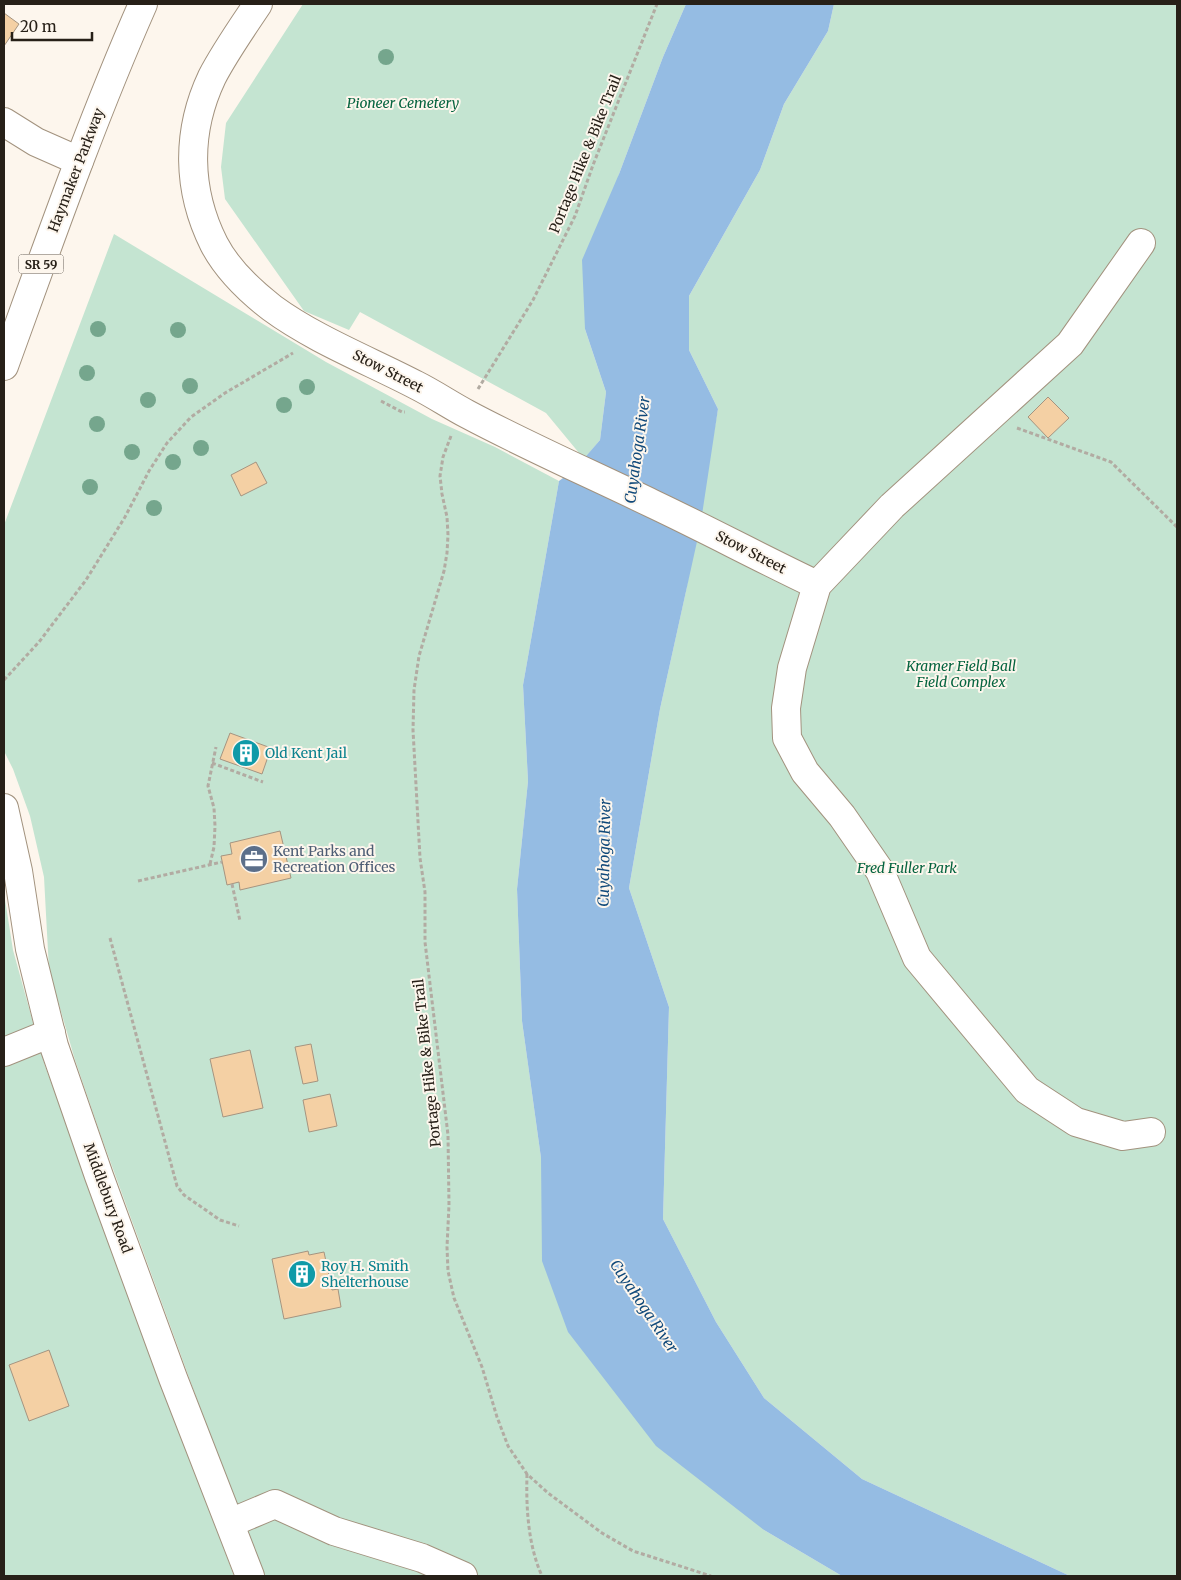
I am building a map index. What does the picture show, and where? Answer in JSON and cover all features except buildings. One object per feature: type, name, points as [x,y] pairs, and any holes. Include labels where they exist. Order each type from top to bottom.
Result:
[{"type":"street","name":"Haymaker Parkway","points":[[4,366],[79,161],[143,4]]},
{"type":"street","name":"Stow Street","points":[[258,4],[212,77],[199,110],[193,142],[192,166],[195,187],[204,218],[214,245],[246,286],[274,309],[321,338],[416,385],[465,413],[735,543],[817,585]]},
{"type":"street","points":[[4,122],[36,142],[79,161]]},
{"type":"street","points":[[1142,243],[1070,344],[892,506],[817,585],[792,668],[786,708],[787,738],[805,772],[842,816],[880,871],[917,958],[1027,1090],[1076,1122],[1123,1136],[1151,1132]]},
{"type":"street","name":"Middlebury Road","points":[[4,808],[18,871],[30,949],[51,1033],[99,1176],[172,1378],[250,1576]]},
{"type":"street","points":[[4,1052],[51,1033]]},
{"type":"street","points":[[230,1523],[275,1504],[334,1531],[422,1558],[463,1576]]},
{"type":"path","name":"Portage Hike & Bike Trail","points":[[480,386],[533,300],[575,216],[593,165],[657,4]]},
{"type":"path","points":[[4,680],[39,642],[86,580],[125,517],[149,471],[167,443],[191,417],[225,393],[321,338]]},
{"type":"path","points":[[988,418],[1111,462],[1177,527]]},
{"type":"path","name":"Portage Hike & Bike Trail","points":[[455,428],[445,451],[440,476],[447,517],[447,553],[444,572],[418,656],[414,690],[413,730],[420,858],[425,892],[425,942],[448,1135],[449,1205],[447,1247],[448,1271],[454,1298],[482,1367],[499,1424],[508,1446],[527,1474],[548,1493],[602,1533],[633,1551],[711,1576]]},
{"type":"path","points":[[210,864],[214,846],[215,826],[214,808],[208,786],[216,747]]},
{"type":"path","points":[[212,763],[263,782]]},
{"type":"path","points":[[138,881],[222,862]]},
{"type":"path","points":[[232,884],[240,921]]},
{"type":"path","points":[[110,938],[177,1186],[184,1195],[220,1220],[239,1226]]},
{"type":"path","points":[[527,1474],[526,1501],[535,1561],[542,1576]]},
{"type":"green space","name":"Pioneer Cemetery","points":[[303,4],[686,4],[663,57],[619,174],[585,329],[606,392],[600,440],[584,459],[546,413],[360,312],[349,330],[304,311],[225,199],[221,167],[226,123]]},
{"type":"green space","name":"Fred Fuller Park","points":[[834,4],[1177,4],[1177,1576],[1070,1576],[862,1479],[764,1398],[716,1322],[663,1219],[669,1007],[629,888],[660,709],[686,591],[718,409],[689,350],[689,296],[760,170],[784,104],[828,31]]},
{"type":"green space","points":[[114,234],[326,362],[432,419],[495,447],[559,481],[523,685],[528,781],[517,889],[522,1021],[541,1158],[764,1530],[842,1576],[265,1576],[226,1479],[75,1060],[49,970],[44,877],[30,816],[13,769],[4,751],[4,525]]},
{"type":"green space","points":[[4,893],[13,950],[45,1066],[234,1576],[4,1576]]},
{"type":"water","name":"Cuyahoga River","points":[[686,4],[834,4],[828,31],[784,104],[760,170],[689,296],[689,350],[718,409],[700,528],[660,709],[629,888],[669,1007],[663,1219],[716,1322],[764,1398],[862,1479],[1070,1576],[842,1576],[764,1530],[656,1446],[568,1332],[542,1261],[541,1158],[522,1021],[517,889],[528,781],[523,685],[559,481],[575,469],[600,440],[606,392],[585,329],[582,260],[619,174],[663,57]]},
{"type":"place","name":"Old Kent Jail","points":[[246,753]]},
{"type":"place","name":"Kent Parks and Recreation Offices","points":[[254,859]]},
{"type":"place","name":"Roy H. Smith Shelterhouse","points":[[302,1274]]},
{"type":"park label","name":"Kramer Field Ball Field Complex","points":[[961,674]]}]
